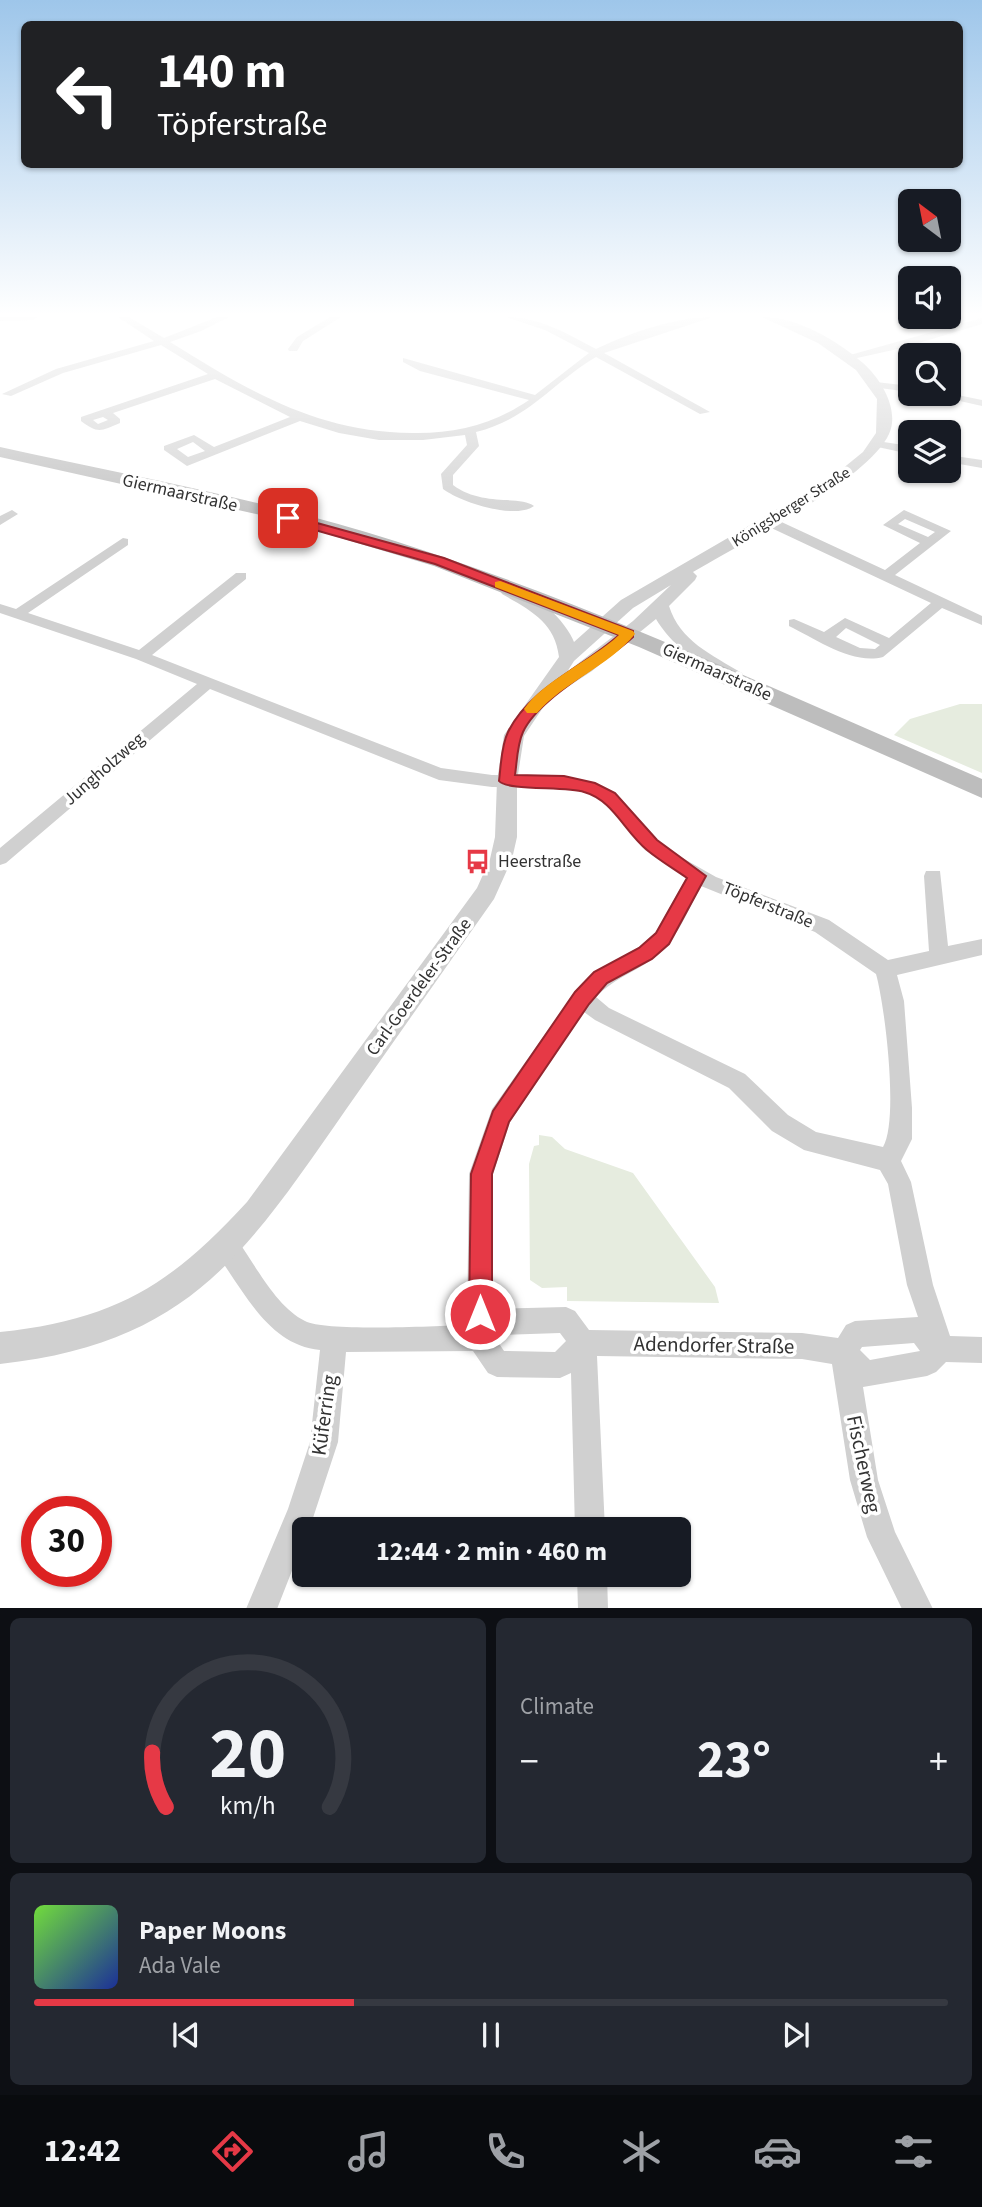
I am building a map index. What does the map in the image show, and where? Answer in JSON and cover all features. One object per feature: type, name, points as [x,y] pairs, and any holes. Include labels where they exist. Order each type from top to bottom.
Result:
[{"type":"main road","name":"Giermaarstraße","points":[[0,452],[340,531],[439,561],[603,623],[982,789]]},
{"type":"street","points":[[7,394],[11,392]]},
{"type":"street","points":[[104,412],[164,392]]},
{"type":"street","points":[[243,392],[297,418],[335,430],[390,437],[470,431],[505,419],[546,392]]},
{"type":"street","points":[[511,392],[537,399]]},
{"type":"street","points":[[668,392],[704,412]]},
{"type":"street","points":[[878,392],[886,413],[877,444],[898,448]]},
{"type":"street","points":[[961,398],[982,402]]},
{"type":"street","points":[[214,452],[297,418]]},
{"type":"street","points":[[470,431],[473,446],[447,474],[447,486],[456,494],[485,503],[528,506]]},
{"type":"street","name":"Königsberger Straße","points":[[603,623],[626,604],[770,522],[857,466],[877,444]]},
{"type":"street","points":[[961,460],[982,464]]},
{"type":"street","points":[[0,521],[12,513]]},
{"type":"street","points":[[770,522],[982,621]]},
{"type":"street","points":[[17,614],[123,542]]},
{"type":"street","points":[[886,576],[929,542]]},
{"type":"street","name":"Königsberger Straße","points":[[628,634],[661,606],[699,564]]},
{"type":"street","points":[[141,656],[241,576]]},
{"type":"street","points":[[501,585],[550,616],[560,626],[568,643],[568,657]]},
{"type":"street","points":[[794,622],[857,653],[878,654],[941,602]]},
{"type":"street","points":[[661,606],[663,617],[677,638],[750,686]]},
{"type":"street","points":[[0,608],[141,656],[439,774],[507,781]]},
{"type":"street","points":[[826,638],[845,622],[890,644]]},
{"type":"street","name":"Carl-Goerdeler-Straße","points":[[228,1247],[257,1212],[482,900],[501,859],[506,837],[507,781],[514,734],[568,657],[603,623]]},
{"type":"street","name":"Carl-Goerdeler-Straße","points":[[540,700],[606,655],[628,634]]},
{"type":"street","name":"Jungholzweg","points":[[0,858],[197,690],[210,683]]},
{"type":"street","name":"Töpferstraße","points":[[507,781],[564,782],[590,787],[610,797],[651,845],[697,876],[822,926],[885,969]]},
{"type":"street","points":[[583,1343],[560,1365],[497,1364],[480,1338],[481,1174],[500,1118],[582,998],[601,978],[646,953],[663,939],[697,876]]},
{"type":"street","points":[[933,876],[939,957]]},
{"type":"street","points":[[888,1160],[901,1139],[901,1108],[894,1001],[885,969],[982,947]]},
{"type":"street","points":[[582,998],[602,1014],[737,1081],[780,1123],[812,1142],[888,1160]]},
{"type":"street","points":[[888,1160],[899,1182],[920,1284],[941,1349]]},
{"type":"street","points":[[0,1348],[69,1339],[115,1325],[168,1296],[228,1247],[278,1315],[301,1335],[334,1338],[480,1338]]},
{"type":"street","points":[[480,1338],[492,1322],[566,1320],[583,1343],[590,1517]]},
{"type":"street","points":[[941,1349],[927,1363],[864,1374],[844,1352],[855,1334],[919,1330],[941,1349],[982,1350]]},
{"type":"street","name":"Küferring","points":[[261,1608],[302,1510],[324,1442],[334,1338]]},
{"type":"street","name":"Adendorfer Straße","points":[[583,1343],[802,1346],[844,1352]]},
{"type":"street","name":"Fischerweg","points":[[844,1352],[864,1480],[882,1537],[918,1608]]},
{"type":"street","points":[[592,1587],[593,1608]]},
{"type":"shaded area","points":[[960,704],[982,704],[982,773],[894,735],[910,719]]},
{"type":"shaded area","points":[[539,1135],[552,1137],[565,1149],[633,1173],[715,1287],[719,1303],[567,1301],[567,1287],[542,1288],[530,1280],[529,1164],[534,1146],[539,1145]]},
{"type":"slow traffic","points":[[500,584],[628,634],[606,655],[540,700],[532,709]]},
{"type":"place","name":"Heerstraße","points":[[478,861]]},
{"type":"route","points":[[288,518],[439,561],[628,634],[606,655],[540,700],[522,721],[514,734],[507,781],[564,782],[590,787],[610,797],[651,845],[697,876],[663,939],[646,953],[601,978],[582,998],[500,1118],[481,1174],[480,1314]]}]
